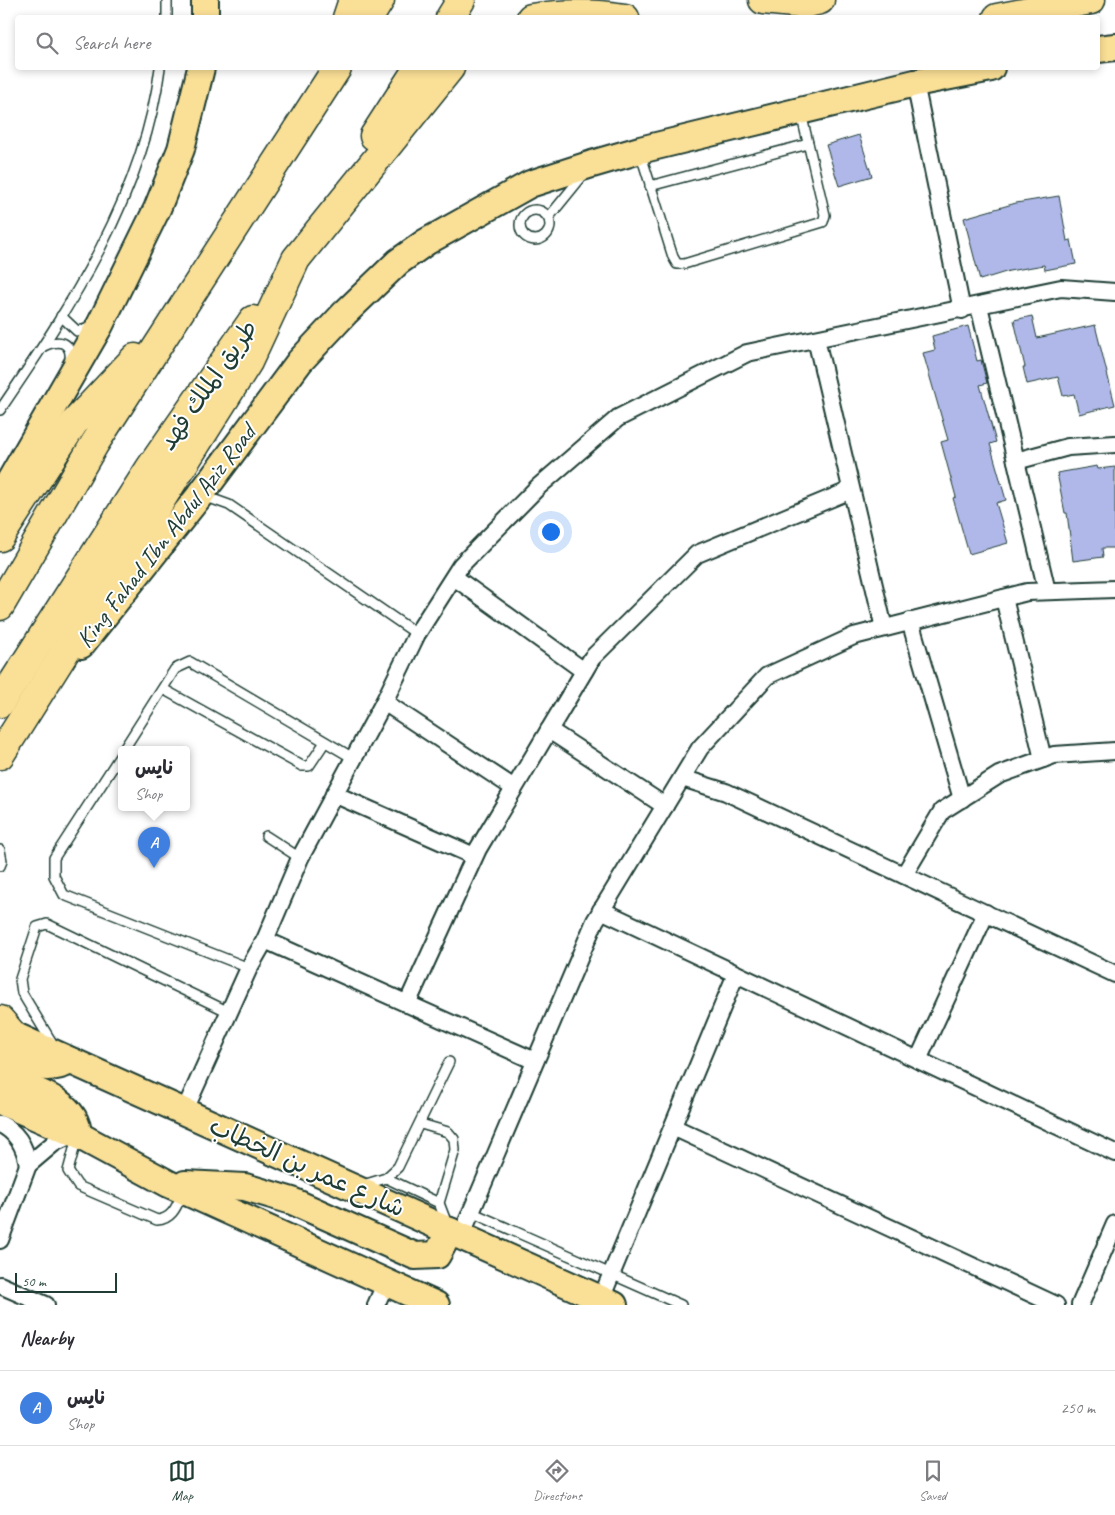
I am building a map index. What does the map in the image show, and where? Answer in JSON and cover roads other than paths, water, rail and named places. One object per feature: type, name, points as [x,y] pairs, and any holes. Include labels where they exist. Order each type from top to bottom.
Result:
[{"type":"highway","points":[[348,15],[353,0]]},
{"type":"highway","points":[[371,15],[380,0]]},
{"type":"highway","points":[[452,15],[461,0]]},
{"type":"highway","points":[[764,0],[803,4],[820,0]]},
{"type":"highway","points":[[1014,15],[1091,0]]},
{"type":"highway","points":[[566,15],[590,13],[604,15]]},
{"type":"highway","points":[[312,107],[326,70]]},
{"type":"highway","points":[[0,606],[95,443],[336,70]]},
{"type":"highway","name":"طريق الملك فهد","points":[[0,703],[150,468],[296,259],[417,70]]},
{"type":"highway","points":[[0,755],[248,362],[296,259],[448,70]]},
{"type":"highway","points":[[0,537],[74,423],[182,308]]},
{"type":"main road","points":[[205,0],[205,15]]},
{"type":"main road","points":[[1100,49],[1115,47]]},
{"type":"main road","points":[[0,498],[100,326],[157,209],[181,149],[201,70]]},
{"type":"main road","name":"King Fahad Ibn Abdul Aziz Road","points":[[30,710],[201,494],[300,361],[344,313],[398,262],[426,242],[530,184],[592,164],[640,150],[915,83],[981,70]]},
{"type":"main road","points":[[6,1034],[28,1064],[41,1068],[56,1067],[65,1059]]},
{"type":"main road","name":"شارع عمر بن الخطاب","points":[[65,1059],[607,1302]]},
{"type":"main road","points":[[0,1077],[64,1106],[73,1116],[76,1134]]},
{"type":"main road","points":[[0,1101],[76,1134],[381,1294],[436,1305]]},
{"type":"main road","points":[[176,1187],[245,1188],[292,1201],[415,1256],[437,1255],[455,1234]]},
{"type":"street","points":[[915,83],[962,310]]},
{"type":"street","points":[[184,1112],[249,968],[265,940],[300,858],[384,702],[417,634],[461,565],[538,488],[618,418],[747,353],[1062,288],[1115,292]]},
{"type":"street","points":[[979,306],[1046,591]]},
{"type":"street","points":[[816,339],[884,628]]},
{"type":"street","points":[[1016,461],[1068,447],[1115,444]]},
{"type":"street","points":[[408,1004],[474,856],[592,658],[697,554],[851,490]]},
{"type":"street","points":[[454,577],[584,672]]},
{"type":"street","points":[[455,1234],[471,1212],[601,910],[700,748],[767,676],[854,636],[1027,592],[1115,589]]},
{"type":"street","points":[[1004,598],[1043,759]]},
{"type":"street","points":[[910,622],[962,799]]},
{"type":"street","points":[[384,702],[514,788]]},
{"type":"street","points":[[549,730],[664,806]]},
{"type":"street","points":[[904,875],[942,811],[1000,775],[1054,755],[1115,750]]},
{"type":"street","points":[[682,778],[726,792],[1115,974]]},
{"type":"street","points":[[334,794],[474,856]]},
{"type":"street","points":[[601,910],[1115,1153]]},
{"type":"street","points":[[918,1060],[986,914]]},
{"type":"street","points":[[265,940],[535,1061]]},
{"type":"street","points":[[607,1302],[611,1274],[736,974]]},
{"type":"street","points":[[0,1124],[9,1128],[20,1140],[24,1147],[28,1165]]},
{"type":"street","points":[[672,1127],[1056,1305]]},
{"type":"street","points":[[2,1229],[28,1165],[54,1143],[76,1134]]},
{"type":"street","points":[[1080,1305],[1115,1224]]},
{"type":"street","points":[[0,1285],[46,1305]]},
{"type":"lane","points":[[167,0],[167,15]]},
{"type":"lane","points":[[0,410],[44,346],[98,254],[134,173],[149,122],[160,70]]},
{"type":"lane","points":[[640,150],[673,257],[677,264],[684,264],[823,222],[825,215],[801,111]]},
{"type":"lane","points":[[650,186],[808,144]]},
{"type":"lane","points":[[549,217],[592,164]]},
{"type":"lane","points":[[61,316],[77,331],[86,331],[100,326]]},
{"type":"lane","points":[[44,346],[55,341],[67,346],[71,354],[69,378]]},
{"type":"lane","points":[[201,494],[229,505],[417,634]]},
{"type":"lane","points":[[126,746],[175,670],[190,662],[353,758]]},
{"type":"lane","points":[[163,689],[302,766],[309,766],[325,742]]},
{"type":"lane","points":[[118,759],[54,858],[54,876],[64,895],[249,968]]},
{"type":"lane","points":[[266,836],[300,858]]},
{"type":"lane","points":[[0,850],[2,860],[0,866]]},
{"type":"lane","points":[[65,1059],[22,993],[20,979],[37,927],[47,924],[230,1013]]},
{"type":"lane","points":[[0,1006],[6,1034]]},
{"type":"lane","points":[[353,1188],[386,1178],[398,1167],[421,1124],[449,1062]]},
{"type":"lane","points":[[421,1124],[448,1132],[454,1139],[455,1150],[440,1203]]},
{"type":"lane","points":[[76,1134],[68,1171],[78,1186],[157,1220],[166,1219],[173,1212],[176,1187]]},
{"type":"lane","points":[[386,1178],[440,1203],[455,1234]]},
{"type":"lane","points":[[471,1212],[681,1305]]},
{"type":"place","name":"نايس","points":[[154,868]]}]
